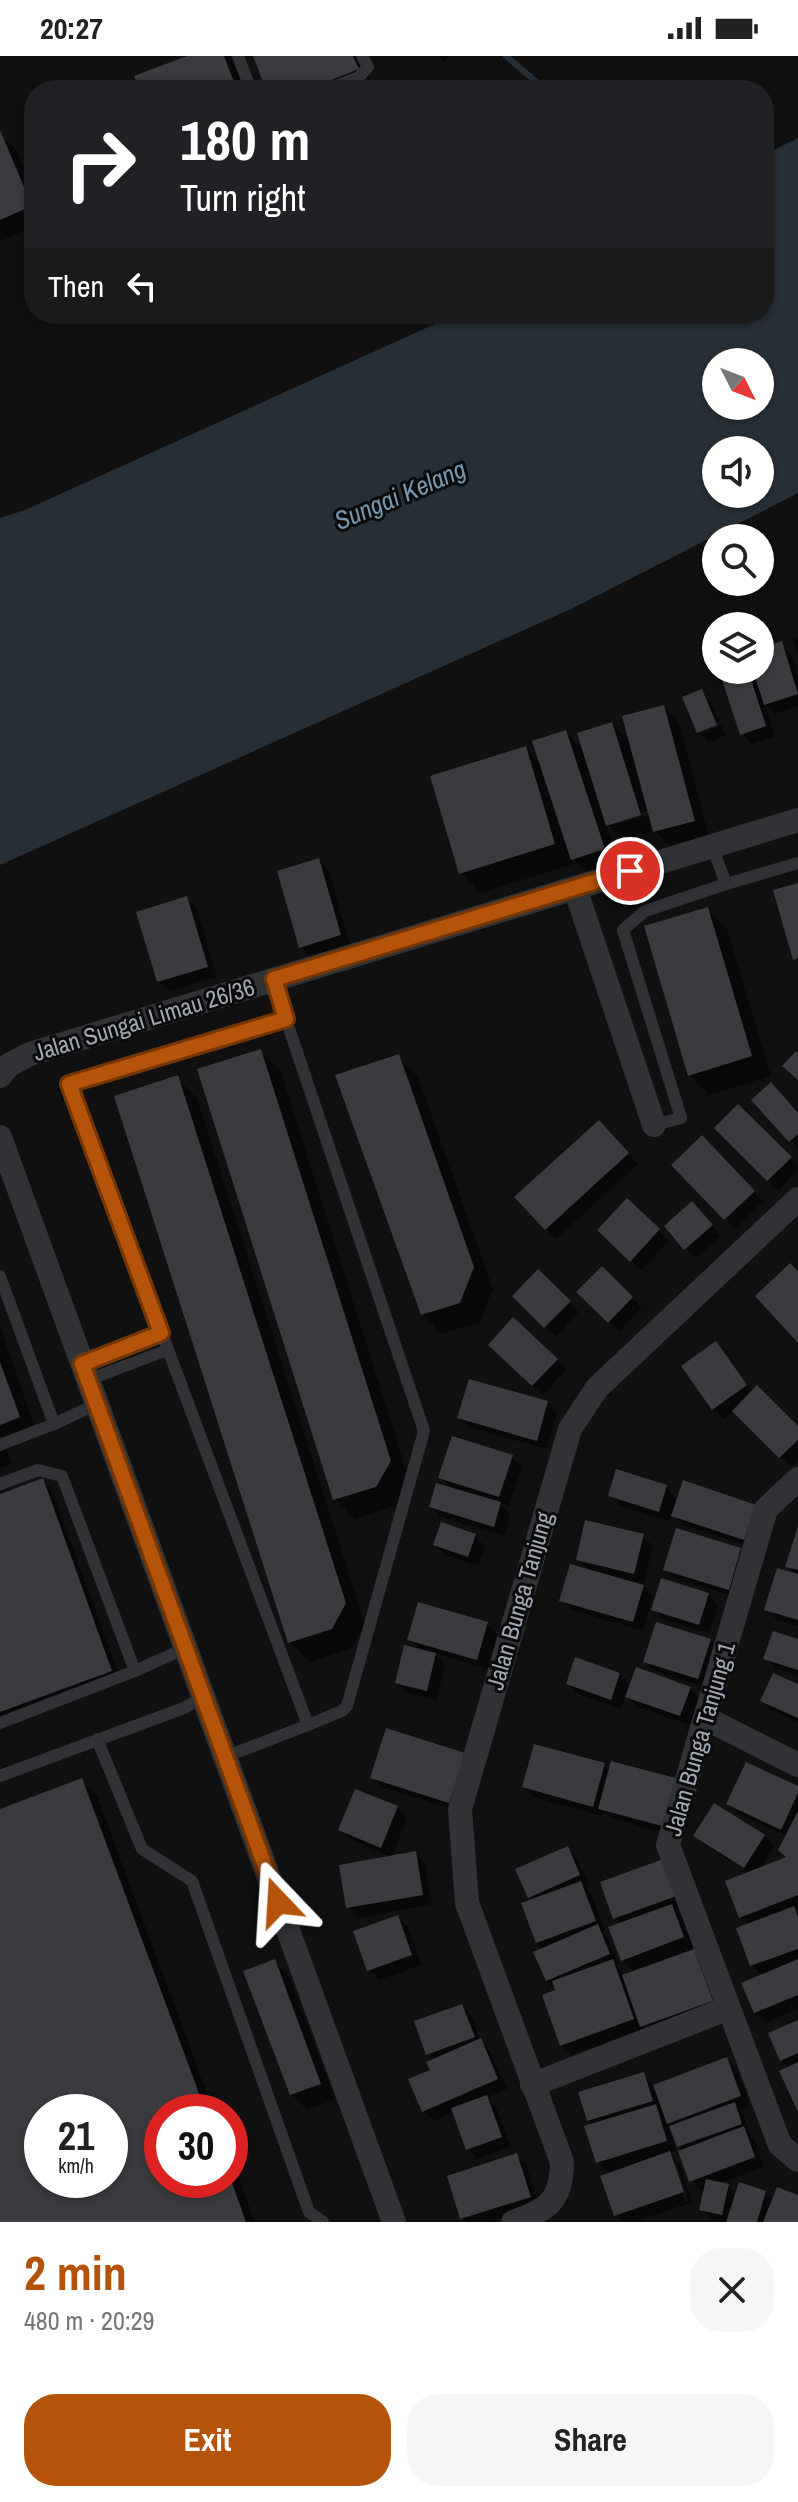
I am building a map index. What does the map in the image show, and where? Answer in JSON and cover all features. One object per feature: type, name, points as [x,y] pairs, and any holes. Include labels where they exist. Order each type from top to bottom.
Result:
[{"type":"street","name":"Jalan Sungai Limau 26/36","points":[[0,1076],[9,1065],[30,1054],[798,820]]},
{"type":"street","points":[[575,888],[654,1125]]},
{"type":"street","points":[[0,1137],[394,2222]]},
{"type":"street","name":"Jalan Bunga Tanjung","points":[[524,2220],[550,2204],[562,2185],[562,2162],[467,1903],[460,1809],[570,1429],[597,1388],[798,1199]]},
{"type":"street","name":"Jalan Bunga Tanjung 1","points":[[729,2008],[668,1845],[766,1509],[798,1479]]},
{"type":"street","points":[[705,1718],[798,1765]]},
{"type":"street","points":[[532,2085],[729,2008],[780,2145],[798,2160]]},
{"type":"lane","points":[[238,56],[247,80]]},
{"type":"lane","points":[[349,80],[363,74],[368,67],[362,56]]},
{"type":"lane","points":[[712,846],[726,884]]},
{"type":"lane","points":[[654,1125],[681,1118],[623,930],[645,911],[798,863]]},
{"type":"lane","points":[[225,1757],[342,1711],[347,1706],[424,1431],[274,979]]},
{"type":"lane","points":[[286,1019],[69,1084],[308,1725]]},
{"type":"lane","points":[[0,1276],[54,1424]]},
{"type":"lane","points":[[85,1372],[161,1333]]},
{"type":"lane","points":[[85,1372],[167,1350]]},
{"type":"lane","points":[[0,1445],[97,1404]]},
{"type":"lane","points":[[0,1484],[38,1470],[62,1476],[135,1671]]},
{"type":"lane","points":[[0,1723],[186,1648]]},
{"type":"lane","points":[[0,1776],[184,1708],[203,1697]]},
{"type":"lane","points":[[97,1739],[142,1849],[192,1881],[309,2212],[323,2222]]},
{"type":"water","name":"Sungai Kelang","points":[[798,138],[798,493],[774,505],[774,436],[702,436],[702,508],[769,508],[737,524],[702,524],[702,542],[573,608],[0,865],[0,518],[25,510],[435,324],[774,324],[774,150]]},
{"type":"building","points":[[187,56],[224,56],[233,80],[136,80],[134,76]]},
{"type":"building","points":[[253,56],[353,56],[359,69],[331,80],[262,80]]},
{"type":"building","points":[[0,130],[24,187],[24,210],[0,220]]},
{"type":"building","points":[[782,641],[798,694],[764,705],[757,684],[774,684],[774,644]]},
{"type":"building","points":[[724,684],[752,684],[766,726],[740,735]]},
{"type":"building","points":[[702,689],[717,725],[697,733],[682,697]]},
{"type":"building","points":[[664,705],[695,821],[653,832],[622,716]]},
{"type":"building","points":[[612,722],[641,815],[606,826],[577,733]]},
{"type":"building","points":[[566,730],[605,849],[571,860],[532,741]]},
{"type":"building","points":[[526,746],[555,844],[459,874],[430,776]]},
{"type":"building","points":[[319,858],[341,935],[299,948],[277,871]]},
{"type":"building","points":[[798,883],[798,958],[793,960],[773,890]]},
{"type":"building","points":[[187,896],[208,967],[157,982],[136,912]]},
{"type":"building","points":[[708,907],[752,1056],[688,1076],[644,926]]},
{"type":"building","points":[[261,1049],[391,1461],[376,1487],[333,1500],[197,1069]]},
{"type":"building","points":[[796,1051],[798,1053],[798,1080],[782,1066]]},
{"type":"building","points":[[399,1054],[474,1267],[460,1303],[421,1315],[335,1075]]},
{"type":"building","points":[[178,1075],[346,1603],[332,1629],[288,1643],[114,1096]]},
{"type":"building","points":[[771,1082],[798,1113],[798,1134],[789,1142],[751,1100]]},
{"type":"building","points":[[738,1104],[792,1157],[767,1181],[714,1128]]},
{"type":"building","points":[[599,1120],[629,1153],[545,1230],[514,1197]]},
{"type":"building","points":[[702,1135],[755,1191],[724,1220],[671,1165]]},
{"type":"building","points":[[627,1198],[660,1229],[630,1262],[597,1230]]},
{"type":"building","points":[[692,1201],[713,1225],[684,1250],[664,1226]]},
{"type":"building","points":[[790,1263],[798,1271],[798,1343],[755,1296]]},
{"type":"building","points":[[602,1266],[633,1297],[608,1323],[576,1292]]},
{"type":"building","points":[[538,1269],[571,1301],[544,1328],[512,1296]]},
{"type":"building","points":[[513,1317],[558,1359],[532,1386],[488,1345]]},
{"type":"building","points":[[716,1341],[747,1385],[712,1410],[681,1366]]},
{"type":"building","points":[[0,1362],[20,1417],[0,1425]]},
{"type":"building","points":[[469,1379],[548,1401],[537,1441],[457,1418]]},
{"type":"building","points":[[757,1385],[798,1426],[798,1440],[779,1458],[732,1411]]},
{"type":"building","points":[[452,1436],[513,1455],[499,1497],[438,1478]]},
{"type":"building","points":[[616,1469],[667,1485],[659,1512],[608,1496]]},
{"type":"building","points":[[43,1478],[112,1671],[0,1712],[0,1494]]},
{"type":"building","points":[[683,1480],[756,1505],[744,1540],[671,1516]]},
{"type":"building","points":[[436,1483],[501,1502],[494,1527],[429,1507]]},
{"type":"building","points":[[585,1520],[644,1534],[634,1574],[576,1560]]},
{"type":"building","points":[[441,1522],[476,1534],[468,1557],[433,1545]]},
{"type":"building","points":[[798,1526],[798,1570],[785,1567]]},
{"type":"building","points":[[676,1528],[741,1548],[729,1590],[663,1570]]},
{"type":"building","points":[[570,1564],[644,1585],[633,1622],[559,1601]]},
{"type":"building","points":[[777,1568],[798,1574],[798,1620],[764,1610]]},
{"type":"building","points":[[661,1578],[709,1593],[699,1625],[651,1610]]},
{"type":"building","points":[[418,1602],[488,1622],[477,1660],[407,1640]]},
{"type":"building","points":[[656,1622],[711,1639],[698,1679],[643,1662]]},
{"type":"building","points":[[773,1631],[798,1639],[798,1670],[763,1659]]},
{"type":"building","points":[[404,1645],[436,1653],[427,1691],[395,1683]]},
{"type":"building","points":[[575,1657],[620,1673],[611,1700],[566,1684]]},
{"type":"building","points":[[636,1667],[691,1687],[680,1716],[625,1697]]},
{"type":"building","points":[[773,1673],[798,1684],[798,1718],[760,1701]]},
{"type":"building","points":[[386,1728],[465,1753],[449,1803],[370,1778]]},
{"type":"building","points":[[534,1744],[605,1763],[593,1807],[522,1787]]},
{"type":"building","points":[[611,1761],[679,1779],[666,1827],[598,1809]]},
{"type":"building","points":[[746,1762],[798,1786],[798,1793],[781,1830],[726,1804]]},
{"type":"building","points":[[82,1778],[199,2094],[144,2094],[144,2198],[237,2198],[246,2222],[0,2222],[0,1809]]},
{"type":"building","points":[[355,1789],[398,1806],[381,1848],[338,1830]]},
{"type":"building","points":[[714,1803],[765,1835],[744,1868],[693,1836]]},
{"type":"building","points":[[798,1811],[798,1895],[739,1918],[725,1881],[786,1857],[778,1850]]},
{"type":"building","points":[[568,1846],[580,1875],[528,1898],[515,1869]]},
{"type":"building","points":[[416,1851],[423,1895],[346,1908],[339,1865]]},
{"type":"building","points":[[669,1857],[682,1894],[613,1919],[600,1882]]},
{"type":"building","points":[[581,1881],[596,1921],[536,1943],[521,1903]]},
{"type":"building","points":[[672,1904],[684,1937],[621,1961],[608,1927]]},
{"type":"building","points":[[794,1906],[798,1917],[798,1949],[750,1966],[736,1928]]},
{"type":"building","points":[[398,1915],[412,1955],[367,1971],[353,1931]]},
{"type":"building","points":[[598,1924],[610,1954],[546,1981],[533,1952]]},
{"type":"building","points":[[694,1949],[713,2001],[640,2027],[622,1975]]},
{"type":"building","points":[[275,1959],[321,2084],[290,2095],[243,1971]]},
{"type":"building","points":[[613,1959],[634,2019],[560,2046],[542,1995],[555,1990],[552,1981]]},
{"type":"building","points":[[798,1959],[798,1995],[754,2013],[741,1983]]},
{"type":"building","points":[[462,2004],[475,2037],[426,2055],[414,2021]]},
{"type":"building","points":[[798,2020],[798,2053],[780,2061],[768,2033]]},
{"type":"building","points":[[481,2038],[498,2079],[422,2112],[408,2079],[430,2070],[426,2062]]},
{"type":"building","points":[[727,2057],[741,2096],[667,2124],[653,2085]]},
{"type":"building","points":[[798,2062],[798,2112],[779,2071]]},
{"type":"building","points":[[644,2072],[653,2101],[587,2121],[578,2092]]},
{"type":"building","points":[[487,2095],[502,2137],[466,2150],[451,2108]]},
{"type":"building","points":[[735,2102],[742,2124],[677,2147],[669,2126]]},
{"type":"building","points":[[656,2104],[667,2141],[596,2163],[584,2126]]},
{"type":"building","points":[[744,2126],[755,2157],[689,2182],[678,2151]]},
{"type":"building","points":[[670,2151],[684,2192],[614,2216],[600,2176]]},
{"type":"building","points":[[517,2153],[531,2197],[460,2219],[447,2176]]},
{"type":"building","points":[[706,2179],[729,2184],[722,2215],[699,2210]]},
{"type":"building","points":[[739,2182],[766,2191],[757,2222],[726,2222]]},
{"type":"building","points":[[777,2187],[798,2195],[798,2222],[763,2222]]},
{"type":"waterway","points":[[506,56],[534,80]]},
{"type":"route","points":[[278,1902],[82,1364],[161,1333],[69,1084],[286,1019],[274,979],[630,871]]}]
